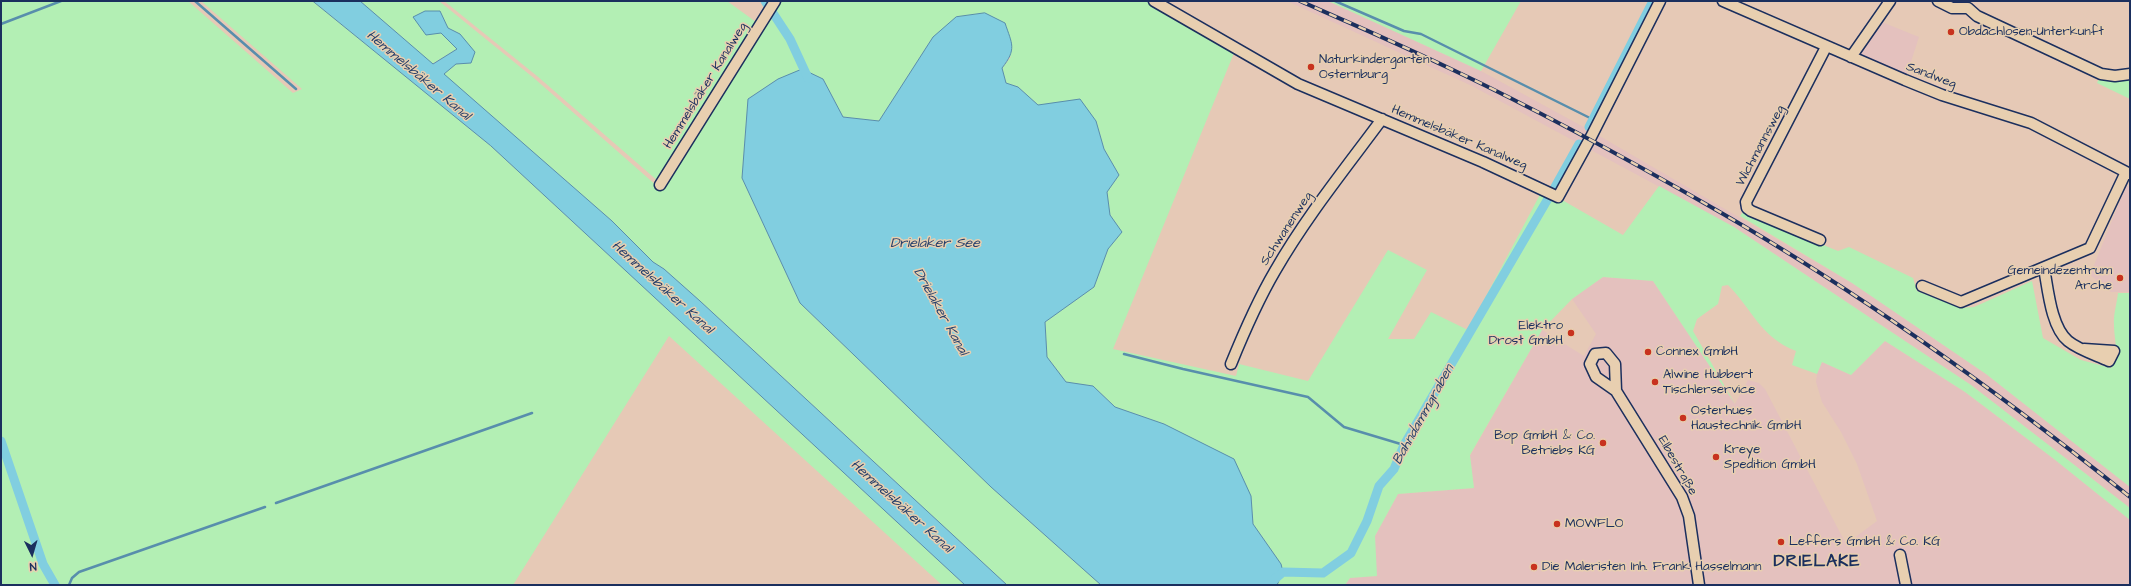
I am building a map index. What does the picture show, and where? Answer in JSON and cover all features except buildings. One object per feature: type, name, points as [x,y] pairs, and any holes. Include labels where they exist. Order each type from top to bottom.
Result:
[{"type":"street","name":"Hemmelsbäker Kanalweg","points":[[660,185],[775,1]]},
{"type":"street","name":"Hemmelsbäker Kanalweg","points":[[1154,1],[1298,84],[1483,162],[1558,197],[1660,1]]},
{"type":"street","name":"Sandweg","points":[[1723,1],[1826,47],[1942,95],[2031,123],[2128,173]]},
{"type":"street","points":[[1851,57],[1890,1]]},
{"type":"street","points":[[1938,1],[1952,8],[1968,8],[1977,16],[2101,74],[2115,76],[2130,74]]},
{"type":"street","name":"Wichmannsweg","points":[[1820,240],[1751,211],[1746,208],[1746,202],[1826,47]]},
{"type":"street","name":"Schwanenweg","points":[[1231,364],[1253,312],[1275,270],[1317,206],[1382,119]]},
{"type":"street","points":[[1922,286],[1961,302],[2090,248],[2128,173]]},
{"type":"street","points":[[2044,268],[2052,312],[2062,336],[2069,342],[2084,349]]},
{"type":"street","name":"Elbestraße","points":[[1616,391],[1682,497],[1690,516],[1699,585]]},
{"type":"street","points":[[1900,555],[1906,585]]},
{"type":"shaded area","points":[[1287,1],[1328,1],[1481,71],[1591,131],[1852,283],[1986,374],[2130,487],[2130,508],[1971,385],[1734,227],[1472,86]]},
{"type":"shaded area","points":[[1877,20],[1919,37],[1905,80],[1851,57]]},
{"type":"shaded area","points":[[2126,186],[2130,187],[2130,292],[2111,292],[2090,275]]},
{"type":"shaded area","points":[[1603,277],[1653,281],[1735,404],[1748,380],[1759,383],[1765,389],[1846,544],[1877,521],[1857,464],[1841,432],[1822,402],[1816,382],[1817,374],[1822,362],[1851,375],[1885,341],[1965,392],[2054,459],[2130,520],[2129,585],[1345,585],[1350,578],[1376,576],[1375,536],[1398,494],[1474,488],[1470,456],[1542,330],[1584,356],[1596,334],[1572,299]]},
{"type":"green space","points":[[1,1],[188,1],[293,93],[302,89],[201,1],[313,1],[491,146],[965,585],[942,585],[669,336],[513,585],[1,585]]},
{"type":"green space","points":[[360,1],[439,1],[535,79],[657,186],[659,190],[777,1],[1146,1],[1234,53],[1113,349],[1236,376],[1239,364],[1308,381],[1388,250],[1427,270],[1388,339],[1414,339],[1431,312],[1468,330],[1543,189],[1623,235],[1659,186],[1734,227],[1971,385],[2130,508],[2130,520],[2054,459],[1965,392],[1885,341],[1851,375],[1822,362],[1817,374],[1792,365],[1796,351],[1784,345],[1765,331],[1737,294],[1728,285],[1722,286],[1718,304],[1697,319],[1693,331],[1735,404],[1653,281],[1603,277],[1572,299],[1542,330],[1470,455],[1474,488],[1398,494],[1375,536],[1377,576],[1350,578],[1345,585],[1277,585],[1281,564],[1253,524],[1251,496],[1164,424],[1115,407],[1093,386],[1066,382],[1047,357],[1045,322],[1094,287],[1108,249],[1121,232],[1110,215],[1107,192],[1119,175],[1104,149],[1096,121],[1038,105],[1018,87],[1006,83],[1002,68],[1011,57],[933,37],[879,121],[843,117],[823,79],[778,79],[748,99],[742,178],[800,303],[991,487],[1101,585],[1007,585],[700,301],[664,269],[653,262],[612,221],[443,74],[456,64],[471,63],[460,34],[448,28],[440,11],[441,33],[457,49],[432,64]]},
{"type":"green space","points":[[444,1],[727,1],[756,22],[659,182],[537,76]]},
{"type":"green space","points":[[1328,1],[1521,1],[1481,71]]},
{"type":"green space","points":[[2101,74],[2130,74],[2130,99],[2097,83]]},
{"type":"green space","points":[[1743,212],[1838,251],[1849,247],[1913,278],[1917,291],[1961,308],[1974,307],[2032,281],[2043,338],[2081,360],[2111,368],[2114,363],[2116,352],[2114,321],[2118,293],[2130,293],[2130,487],[1986,374],[1852,283],[1740,216]]},
{"type":"water","name":"Hemmelsbäker Kanal","points":[[313,1],[360,1],[433,64],[457,49],[441,33],[426,35],[413,17],[425,11],[440,11],[448,28],[460,34],[475,52],[471,63],[456,64],[444,74],[612,221],[653,262],[664,269],[700,301],[1007,585],[965,585],[491,146]]},
{"type":"water","name":"Drielaker See","points":[[985,13],[1005,23],[1010,36],[1012,46],[1010,56],[1002,68],[1006,83],[1018,87],[1038,105],[1080,99],[1096,121],[1104,149],[1119,175],[1107,192],[1110,215],[1122,232],[1108,249],[1094,287],[1045,322],[1047,357],[1066,382],[1093,386],[1115,407],[1164,424],[1234,459],[1251,496],[1253,524],[1281,564],[1283,572],[1277,585],[1101,585],[991,487],[800,303],[742,178],[748,99],[778,79],[802,69],[823,79],[843,117],[879,121],[933,37],[956,17]]},
{"type":"waterway","points":[[1,24],[61,1]]},
{"type":"waterway","points":[[195,1],[296,89]]},
{"type":"waterway","name":"Drielaker Kanal","points":[[765,1],[790,39],[808,78]]},
{"type":"waterway","points":[[1335,1],[1404,31],[1421,34],[1592,119]]},
{"type":"waterway","name":"Bahndammgraben","points":[[1589,127],[1653,1]]},
{"type":"waterway","name":"Bahndammgraben","points":[[1555,187],[1579,144]]},
{"type":"waterway","name":"Bahndammgraben","points":[[1268,585],[1283,572],[1323,573],[1351,553],[1367,521],[1379,486],[1394,469],[1404,445],[1549,197]]},
{"type":"waterway","points":[[1124,354],[1308,397],[1344,427],[1404,445]]},
{"type":"waterway","points":[[276,503],[532,413]]},
{"type":"waterway","points":[[1,441],[43,564],[55,585]]},
{"type":"waterway","points":[[69,585],[72,578],[79,572],[265,507]]},
{"type":"railway","points":[[1300,1],[1413,51],[1519,102],[1586,137],[1772,243],[1825,276],[1929,346],[2031,420],[2130,497]]},
{"type":"place","name":"Obdachlosen-Unterkunft","points":[[1951,32]]},
{"type":"place","name":"Naturkindergarten Osternburg","points":[[1311,67]]},
{"type":"place","name":"Gemeindezentrum Arche","points":[[2120,278]]},
{"type":"place","name":"Elektro Drost GmbH","points":[[1571,333]]},
{"type":"place","name":"Connex GmbH","points":[[1648,352]]},
{"type":"place","name":"Alwine Hubbert Tischlerservice","points":[[1655,382]]},
{"type":"place","name":"Osterhues Haustechnik GmbH","points":[[1683,418]]},
{"type":"place","name":"Bop GmbH & Co. Betriebs KG","points":[[1603,443]]},
{"type":"place","name":"Kreye Spedition GmbH","points":[[1716,457]]},
{"type":"place","name":"MOWFLO","points":[[1557,524]]},
{"type":"place","name":"Leffers GmbH & Co. KG","points":[[1781,542]]},
{"type":"place","name":"Die Maleristen Inh. Frank Hasselmann","points":[[1534,567]]},
{"type":"district","name":"DRIELAKE","points":[[1817,562]]}]
